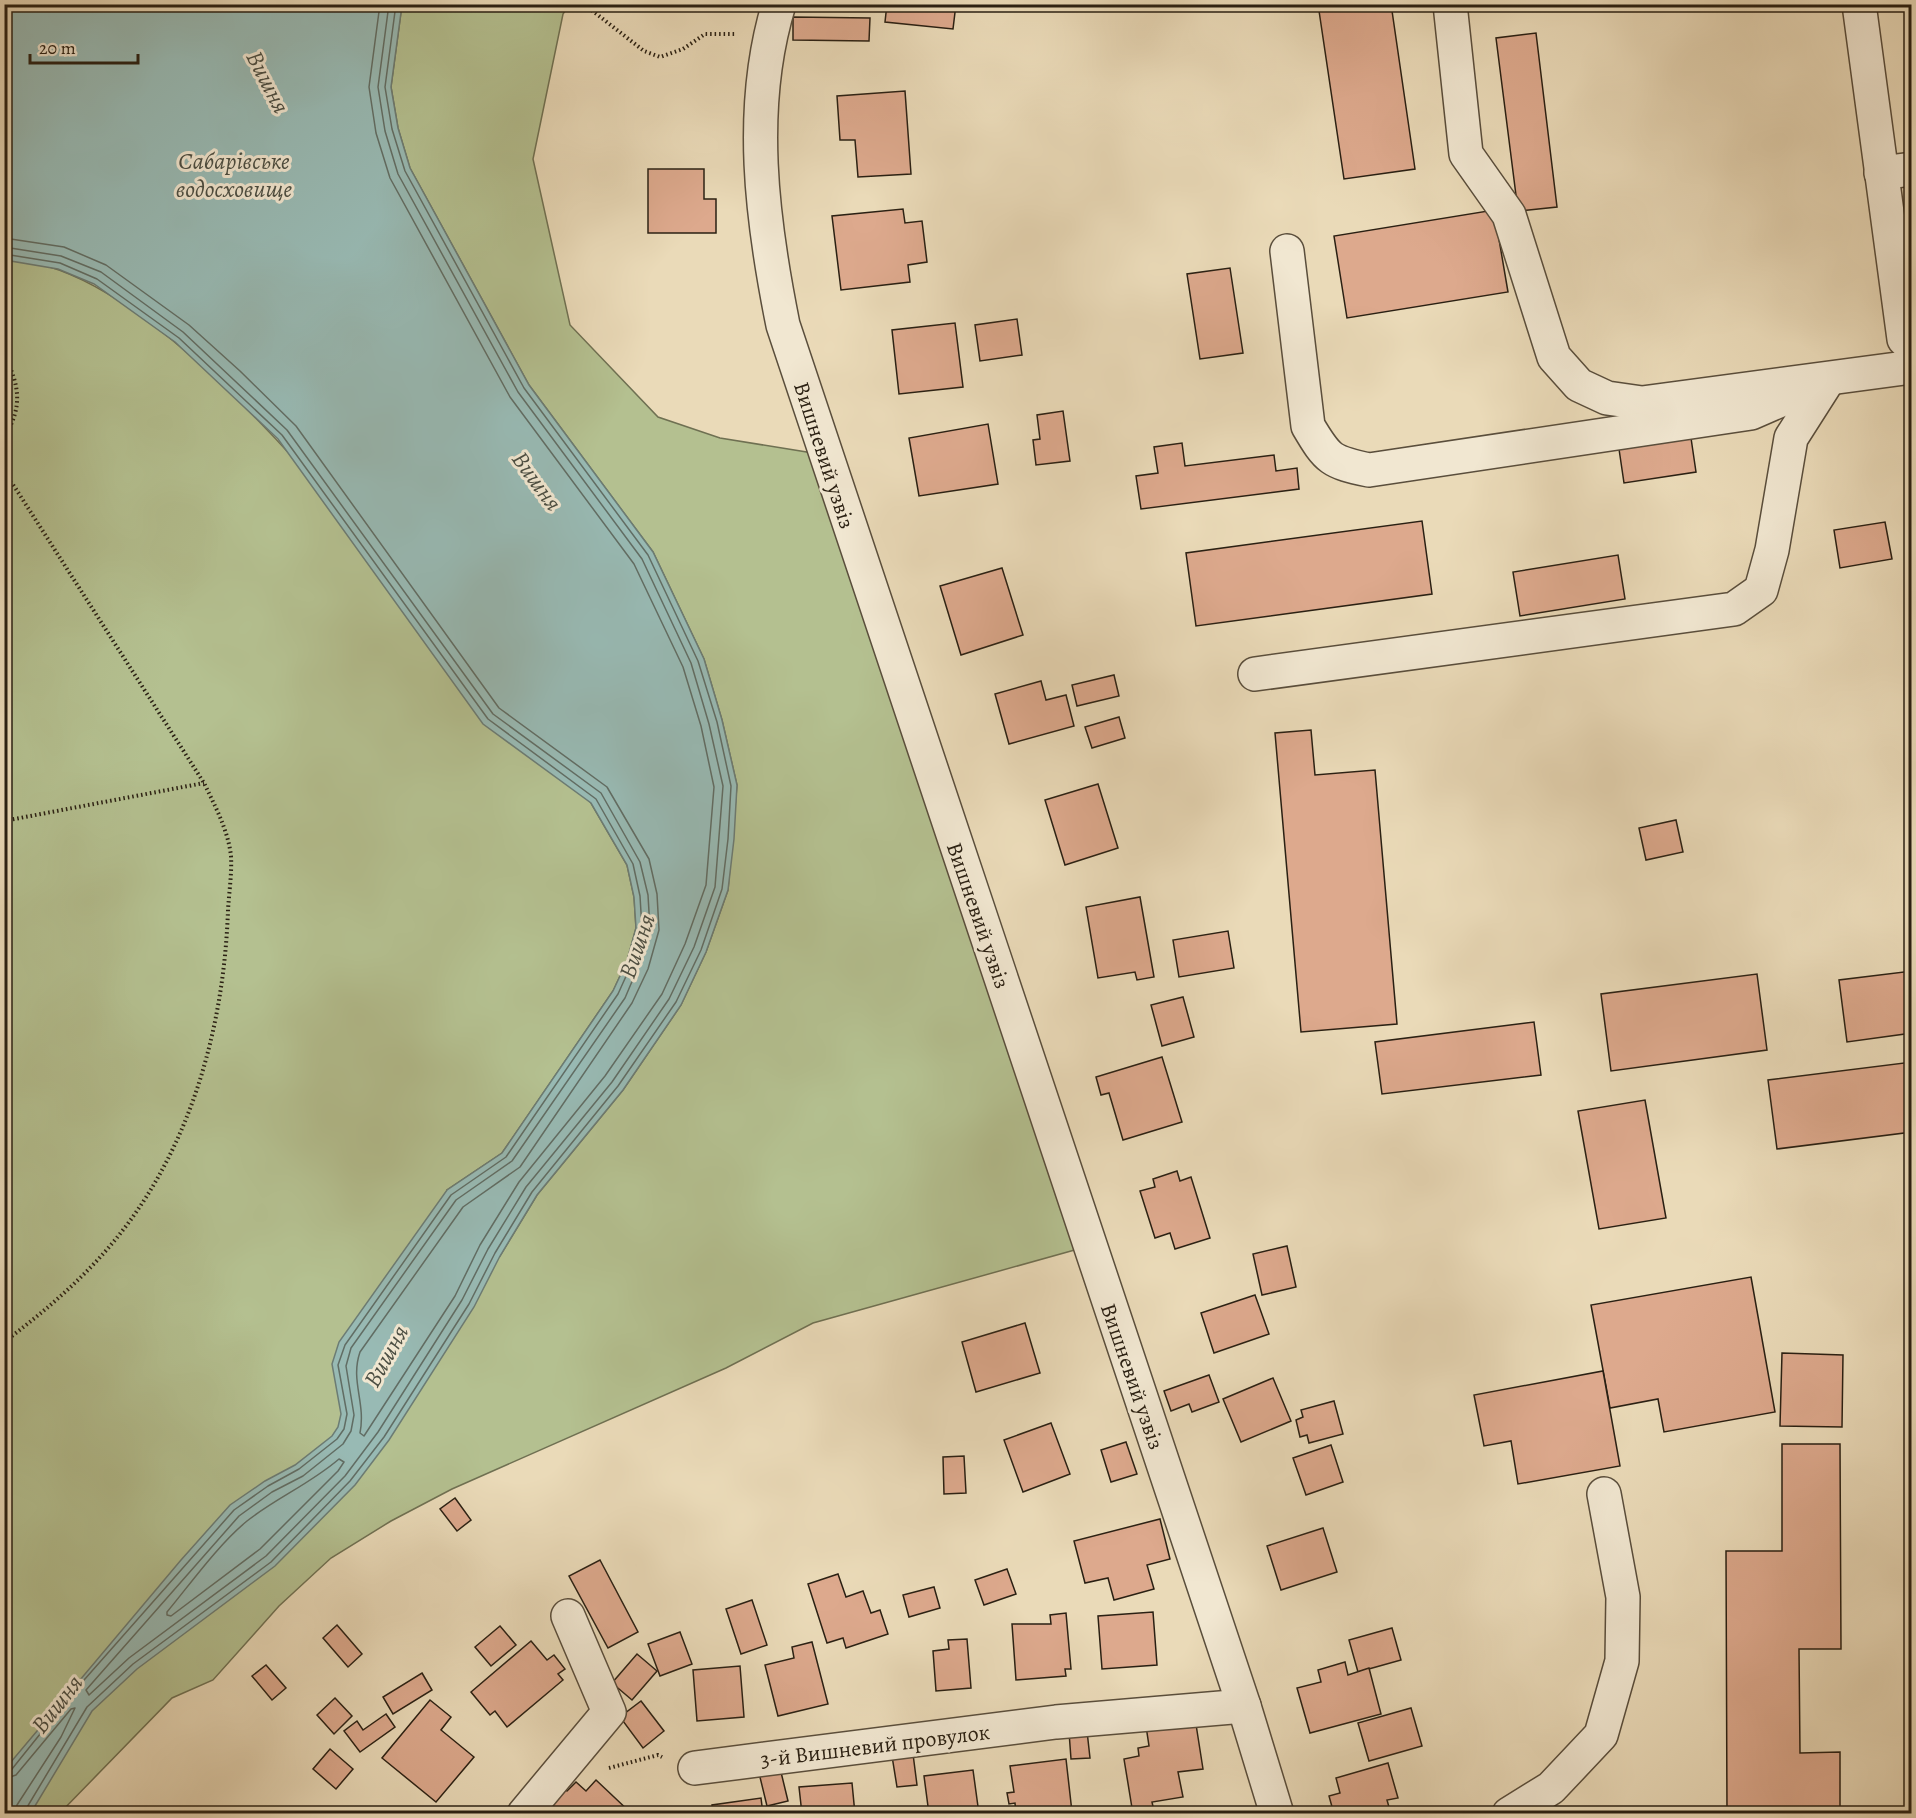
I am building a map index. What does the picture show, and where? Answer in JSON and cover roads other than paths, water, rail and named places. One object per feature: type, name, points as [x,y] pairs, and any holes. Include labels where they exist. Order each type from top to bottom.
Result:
[{"type":"street","name":"Вишневий узвіз","points":[[779,4],[765,62],[761,127],[762,190],[769,258],[783,325],[1244,1706],[1277,1814]]},
{"type":"street","points":[[1450,4],[1466,154],[1509,215],[1554,357],[1579,386],[1607,398],[1642,403],[1752,387],[1828,380],[1911,367]]},
{"type":"street","points":[[1859,4],[1896,171],[1904,339],[1911,348]]},
{"type":"street","points":[[1287,251],[1308,426],[1321,449],[1337,464],[1369,470],[1751,413],[1828,380]]},
{"type":"street","points":[[1255,674],[1734,609],[1761,590],[1772,550],[1791,438],[1828,380]]},
{"type":"street","points":[[1509,1814],[1551,1788],[1601,1735],[1622,1661],[1623,1597],[1604,1494]]},
{"type":"street","points":[[524,1814],[609,1712],[568,1616]]},
{"type":"street","name":"3-й Вишневий провулок","points":[[695,1768],[1056,1722],[1244,1706]]},
{"type":"water","name":"Сабарівське водосховище","points":[[5,4],[402,5],[391,87],[398,128],[410,168],[529,385],[653,552],[704,659],[722,720],[737,785],[728,890],[706,952],[681,1005],[623,1090],[537,1195],[500,1256],[474,1307],[389,1440],[355,1485],[275,1566],[137,1669],[92,1711],[35,1806],[27,1814],[5,1813],[5,1769],[230,1505],[265,1481],[295,1465],[332,1436],[338,1427],[341,1414],[332,1364],[339,1342],[447,1190],[502,1153],[613,991],[627,961],[636,928],[634,897],[627,865],[591,803],[483,724],[278,439],[175,342],[94,284],[58,269],[5,260]]},
{"type":"water label","name":"Вишня","points":[[268,82]]},
{"type":"water label","name":"Вишня","points":[[537,481]]},
{"type":"water label","name":"Вишня","points":[[637,946]]},
{"type":"water label","name":"Вишня","points":[[386,1356]]},
{"type":"water label","name":"Вишня","points":[[57,1704]]}]
